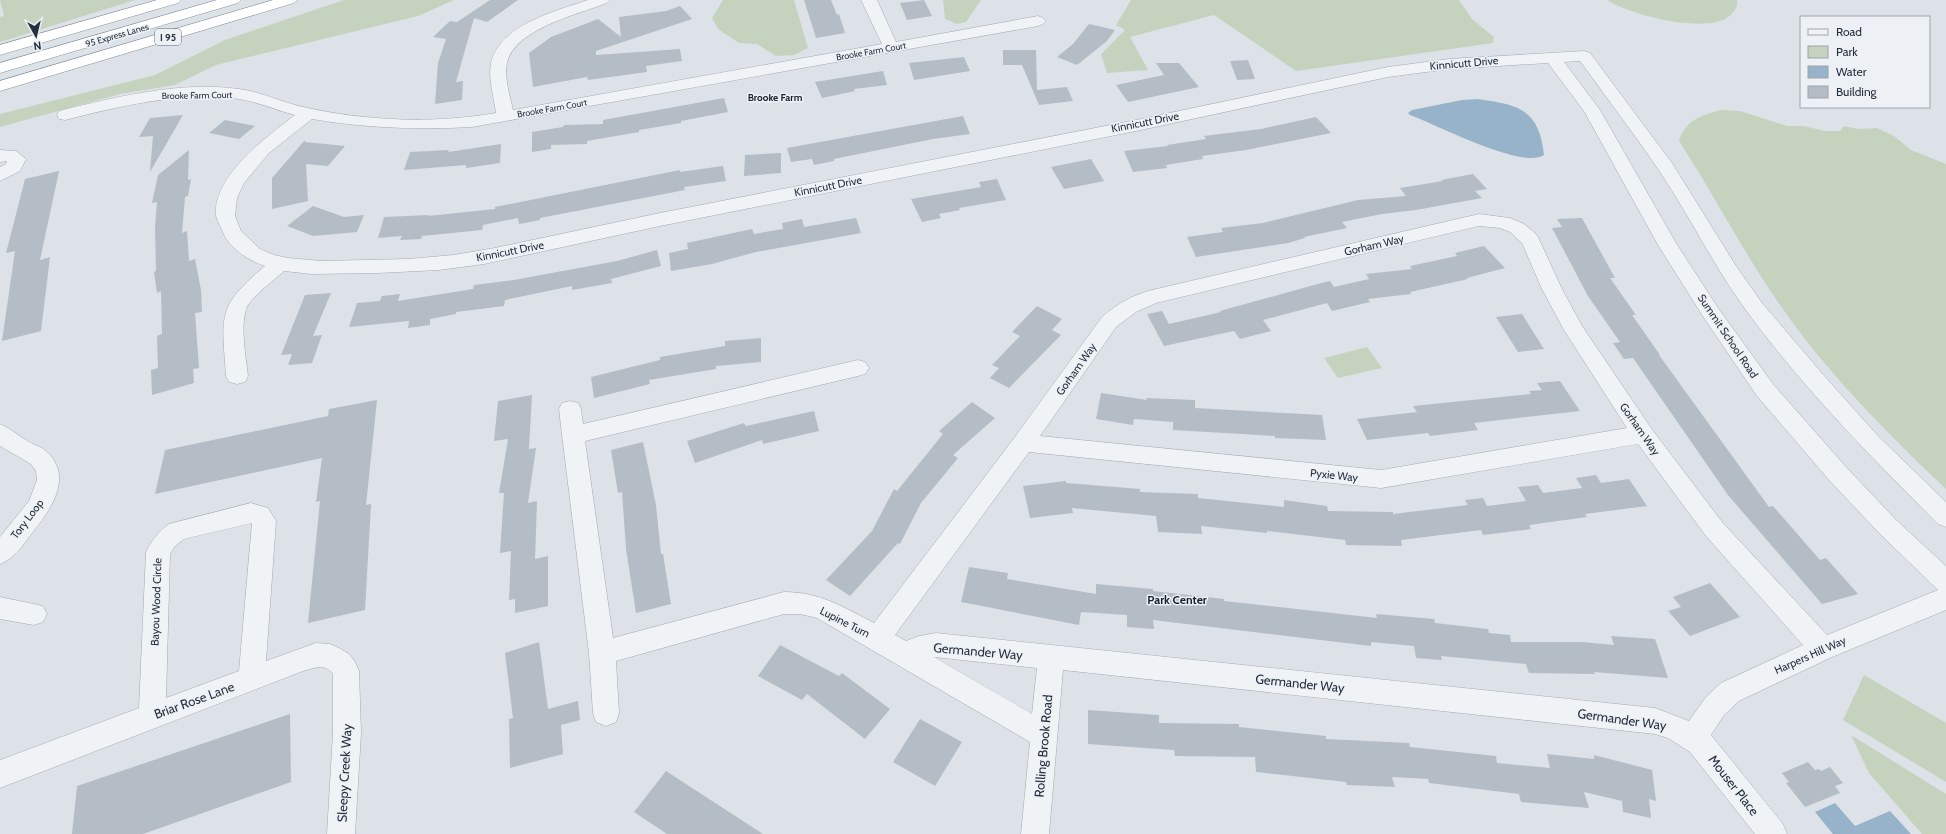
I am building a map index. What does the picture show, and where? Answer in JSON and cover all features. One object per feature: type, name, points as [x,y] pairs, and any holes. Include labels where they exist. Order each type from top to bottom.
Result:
[{"type":"highway","points":[[0,50],[173,0]]},
{"type":"highway","name":"95 Express Lanes","points":[[0,68],[233,0]]},
{"type":"highway","name":"I 95","points":[[0,86],[110,55],[289,0]]},
{"type":"street","points":[[505,116],[499,65],[502,55],[508,46],[526,31],[548,20],[602,0]]},
{"type":"street","points":[[869,0],[891,47]]},
{"type":"street","name":"Brooke Farm Court","points":[[65,115],[138,98],[160,95],[205,93],[240,95],[308,113],[400,125],[464,122],[1038,21]]},
{"type":"street","name":"Kinnicutt Drive","points":[[308,113],[250,163],[232,187],[227,202],[226,216],[229,229],[239,242],[248,250],[266,259],[281,263],[332,267],[388,266],[483,257],[635,224],[1388,72],[1449,64],[1584,56],[1666,167],[1728,271],[1755,308],[1818,384],[1870,442],[1946,517]]},
{"type":"street","name":"Summit School Road","points":[[1552,57],[1592,110],[1668,245],[1711,313],[1765,390],[1838,474],[1888,526],[1946,582]]},
{"type":"street","points":[[0,156],[10,155],[17,160],[14,167],[0,175]]},
{"type":"street","name":"Gorham Way","points":[[877,639],[1024,443],[1109,322],[1121,311],[1135,303],[1152,297],[1463,224],[1490,220],[1503,222],[1517,228],[1530,240],[1552,289],[1574,330],[1643,434],[1714,529],[1823,649]]},
{"type":"street","points":[[237,376],[235,325],[237,307],[247,295],[281,263]]},
{"type":"street","points":[[573,435],[858,368]]},
{"type":"street","points":[[570,409],[602,653],[606,713]]},
{"type":"street","name":"Tory Loop","points":[[0,433],[14,445],[39,458],[46,465],[49,474],[49,485],[42,502],[0,554]]},
{"type":"street","name":"Pyxie Way","points":[[1024,443],[1381,479],[1643,434]]},
{"type":"street","name":"Bayou Wood Circle","points":[[152,716],[158,552],[160,546],[177,531],[251,513],[260,515],[264,521],[251,679]]},
{"type":"street","name":"Harpers Hill Way","points":[[1693,738],[1715,706],[1730,692],[1823,649],[1946,598]]},
{"type":"street","name":"Lupine Turn","points":[[602,653],[784,604],[800,603],[822,608],[905,654],[1045,736]]},
{"type":"street","points":[[0,608],[34,614]]},
{"type":"street","name":"Germander Way","points":[[905,654],[919,648],[936,645],[1655,721],[1676,728],[1693,738]]},
{"type":"street","name":"Briar Rose Lane","points":[[0,774],[316,655],[330,656],[340,662],[346,671],[346,713]]},
{"type":"street","name":"Rolling Brook Road","points":[[1035,834],[1051,658]]},
{"type":"street","name":"Sleepy Creek Way","points":[[341,834],[346,713]]},
{"type":"street","name":"Mouser Place","points":[[1693,738],[1710,754],[1773,834]]},
{"type":"green space","points":[[0,0],[135,0],[0,42],[0,17],[4,16]]},
{"type":"green space","points":[[344,0],[454,0],[418,16],[216,65],[175,85],[120,94],[0,127],[0,114],[155,75],[225,40]]},
{"type":"green space","points":[[723,0],[794,0],[808,48],[794,55],[776,56],[757,44],[739,43],[718,29],[712,18]]},
{"type":"green space","points":[[943,0],[981,0],[966,22],[957,24],[945,19]]},
{"type":"green space","points":[[1131,0],[1459,0],[1472,19],[1494,37],[1493,43],[1296,71],[1214,15],[1130,37],[1148,70],[1107,73],[1101,54],[1125,30],[1116,25]]},
{"type":"green space","points":[[1607,0],[1737,0],[1737,6],[1727,18],[1716,22],[1701,24],[1684,23],[1648,16],[1618,6]]},
{"type":"green space","points":[[1721,110],[1740,111],[1787,126],[1804,126],[1825,131],[1840,131],[1844,126],[1859,129],[1877,128],[1894,136],[1911,150],[1946,164],[1946,489],[1900,445],[1834,375],[1794,325],[1751,260],[1704,180],[1679,141],[1685,128],[1690,123],[1701,116]]},
{"type":"green space","points":[[1367,347],[1382,368],[1338,378],[1324,358]]},
{"type":"green space","points":[[1864,675],[1946,723],[1946,782],[1843,720]]},
{"type":"green space","points":[[1851,735],[1946,794],[1946,834],[1922,834],[1869,773]]},
{"type":"water","points":[[1478,99],[1516,107],[1524,112],[1532,119],[1537,128],[1544,155],[1533,158],[1517,156],[1499,151],[1458,136],[1408,113],[1412,110],[1462,100]]},
{"type":"water","points":[[1835,803],[1855,826],[1890,811],[1911,834],[1833,834],[1815,812]]},
{"type":"building","points":[[490,0],[518,0],[487,22],[474,18],[456,82],[463,81],[462,100],[435,104],[438,63],[446,39],[433,37],[450,21],[457,22]]},
{"type":"building","points":[[804,0],[831,0],[837,15],[839,14],[845,33],[816,38]]},
{"type":"building","points":[[924,0],[932,16],[907,20],[900,3]]},
{"type":"building","points":[[680,6],[692,19],[596,51],[596,55],[680,49],[682,61],[646,66],[647,72],[588,80],[587,77],[533,87],[529,53],[551,37],[598,19],[621,37],[619,17],[666,11]]},
{"type":"building","points":[[1089,24],[1115,30],[1107,41],[1077,65],[1057,57],[1073,44]]},
{"type":"building","points":[[1003,50],[1036,50],[1037,90],[1067,87],[1073,101],[1039,105],[1022,65],[1003,65]]},
{"type":"building","points":[[964,57],[970,71],[914,80],[909,63]]},
{"type":"building","points":[[1248,60],[1255,79],[1237,80],[1230,61]]},
{"type":"building","points":[[1156,63],[1179,63],[1199,87],[1128,102],[1116,85],[1164,75]]},
{"type":"building","points":[[883,71],[887,85],[854,89],[855,91],[822,98],[815,82]]},
{"type":"building","points":[[724,98],[728,112],[681,121],[681,123],[639,130],[639,132],[587,141],[587,144],[551,145],[551,149],[532,152],[532,132],[563,127],[564,125],[603,124],[603,120]]},
{"type":"building","points":[[183,115],[150,172],[153,136],[139,137],[150,118]]},
{"type":"building","points":[[963,116],[970,134],[933,139],[834,159],[834,161],[814,165],[812,159],[791,162],[787,148]]},
{"type":"building","points":[[1316,117],[1331,133],[1246,150],[1202,156],[1203,159],[1166,165],[1167,168],[1133,172],[1124,151],[1168,146],[1167,145],[1206,139],[1204,136],[1261,129]]},
{"type":"building","points":[[225,120],[255,126],[239,139],[209,133]]},
{"type":"building","points":[[305,140],[305,142],[345,146],[328,166],[306,164],[308,201],[272,209],[272,178]]},
{"type":"building","points":[[501,144],[500,163],[466,168],[466,165],[404,170],[410,152],[449,150],[448,152]]},
{"type":"building","points":[[189,150],[188,180],[191,179],[188,196],[185,197],[182,233],[187,231],[189,261],[195,259],[201,290],[202,312],[195,313],[199,368],[193,369],[194,383],[152,395],[151,370],[158,368],[157,336],[162,334],[161,291],[157,293],[154,272],[156,271],[155,227],[157,202],[152,203],[158,175]]},
{"type":"building","points":[[781,153],[781,173],[744,176],[745,155]]},
{"type":"building","points":[[1091,159],[1104,181],[1064,189],[1051,167]]},
{"type":"building","points":[[723,166],[726,181],[684,187],[685,190],[540,218],[540,220],[519,224],[518,218],[483,225],[482,230],[422,236],[421,239],[400,240],[402,236],[378,238],[384,217],[429,215],[428,216],[495,209],[495,207],[680,170],[680,172]]},
{"type":"building","points":[[59,171],[40,260],[50,257],[41,331],[2,341],[15,251],[6,253],[25,179]]},
{"type":"building","points":[[1473,174],[1487,189],[1475,191],[1482,198],[1342,222],[1347,228],[1304,237],[1305,238],[1288,243],[1196,257],[1187,237],[1223,232],[1221,228],[1263,223],[1358,200],[1406,196],[1400,188],[1443,181],[1441,180]]},
{"type":"building","points":[[997,179],[1006,200],[959,208],[960,210],[939,214],[941,218],[922,222],[911,199],[981,187],[979,182]]},
{"type":"building","points":[[313,206],[344,217],[364,215],[357,232],[313,236],[287,226]]},
{"type":"building","points":[[856,218],[861,233],[756,252],[712,264],[671,271],[669,253],[688,249],[687,243],[752,229],[754,234],[783,229],[782,223],[802,219],[804,227]]},
{"type":"building","points":[[1582,218],[1615,278],[1610,278],[1636,315],[1632,315],[1659,355],[1769,507],[1773,506],[1820,560],[1826,558],[1858,594],[1822,604],[1728,495],[1633,358],[1624,359],[1613,343],[1620,342],[1588,296],[1552,228],[1562,227],[1557,219]]},
{"type":"building","points":[[1484,246],[1505,268],[1467,278],[1468,279],[1410,292],[1411,294],[1368,299],[1370,302],[1332,311],[1327,303],[1263,320],[1271,331],[1240,339],[1234,331],[1164,346],[1147,314],[1162,311],[1169,324],[1221,312],[1220,311],[1330,281],[1334,287],[1369,279],[1366,274],[1412,269],[1410,266],[1457,256],[1455,253]]},
{"type":"building","points":[[657,250],[661,266],[611,279],[612,283],[572,290],[572,286],[505,300],[504,306],[456,312],[456,314],[430,319],[430,325],[408,328],[409,321],[349,327],[357,303],[380,301],[382,296],[400,294],[398,301],[473,289],[474,285],[514,280],[617,261]]},
{"type":"building","points":[[331,293],[313,336],[322,335],[312,363],[288,365],[292,354],[281,355],[305,295]]},
{"type":"building","points":[[1037,306],[1062,319],[1052,330],[1061,335],[1009,388],[990,378],[999,368],[992,365],[1020,336],[1012,332]]},
{"type":"building","points":[[1522,314],[1544,349],[1518,352],[1496,317]]},
{"type":"building","points":[[761,338],[761,362],[716,366],[716,369],[649,380],[650,384],[594,398],[591,377],[660,360],[660,357],[725,346],[725,341]]},
{"type":"building","points":[[1560,381],[1580,411],[1474,423],[1478,430],[1430,436],[1428,433],[1367,440],[1357,419],[1417,412],[1413,406],[1531,394],[1529,391],[1542,390],[1537,383]]},
{"type":"building","points":[[1101,393],[1147,400],[1146,398],[1195,400],[1195,408],[1322,415],[1326,440],[1275,438],[1275,436],[1173,430],[1173,422],[1134,419],[1133,425],[1096,419]]},
{"type":"building","points":[[532,395],[529,449],[536,448],[528,503],[537,501],[535,559],[548,556],[548,606],[515,613],[515,599],[509,600],[511,551],[500,553],[504,493],[499,493],[508,439],[494,441],[498,401]]},
{"type":"building","points":[[377,400],[366,505],[371,504],[365,610],[308,623],[320,501],[316,502],[322,458],[155,494],[165,450],[328,416],[329,409]]},
{"type":"building","points":[[972,402],[995,418],[953,455],[958,458],[921,503],[900,544],[898,543],[850,596],[826,580],[872,531],[894,489],[897,491],[943,434],[939,431]]},
{"type":"building","points":[[814,411],[819,431],[763,444],[762,440],[695,463],[687,441],[744,423],[746,426]]},
{"type":"building","points":[[643,442],[656,505],[661,554],[663,554],[671,604],[636,613],[626,549],[622,492],[618,493],[611,450]]},
{"type":"building","points":[[1596,475],[1601,483],[1629,479],[1647,506],[1585,514],[1587,517],[1529,525],[1531,529],[1483,535],[1481,530],[1401,540],[1402,546],[1346,545],[1345,540],[1267,531],[1267,533],[1201,526],[1202,534],[1158,532],[1156,516],[1072,508],[1073,513],[1030,518],[1023,486],[1066,481],[1066,483],[1140,489],[1140,492],[1198,494],[1198,498],[1284,507],[1284,500],[1327,506],[1328,511],[1393,512],[1393,514],[1468,505],[1465,500],[1483,498],[1487,506],[1526,501],[1518,487],[1538,485],[1543,493],[1582,488],[1576,478]]},
{"type":"building","points":[[969,567],[1008,573],[1007,579],[1096,594],[1096,584],[1153,589],[1153,591],[1224,599],[1224,601],[1377,618],[1376,614],[1434,619],[1435,623],[1488,629],[1489,633],[1510,635],[1511,642],[1582,642],[1614,645],[1611,636],[1655,639],[1668,678],[1594,672],[1595,674],[1529,673],[1526,664],[1441,656],[1442,660],[1416,658],[1414,646],[1371,642],[1371,646],[1153,620],[1154,629],[1127,627],[1127,615],[1081,612],[1079,625],[961,602]]},
{"type":"building","points":[[1710,583],[1740,617],[1690,636],[1668,611],[1681,607],[1673,597]]},
{"type":"building","points":[[539,642],[548,709],[578,701],[580,720],[561,725],[563,754],[510,768],[509,719],[513,718],[505,653]]},
{"type":"building","points":[[780,645],[839,676],[842,673],[890,709],[865,739],[807,694],[802,700],[758,676]]},
{"type":"building","points":[[1088,710],[1159,715],[1159,723],[1239,724],[1239,727],[1326,736],[1326,739],[1409,743],[1410,747],[1496,756],[1497,763],[1550,768],[1547,754],[1594,759],[1594,755],[1652,770],[1656,801],[1649,799],[1651,818],[1623,812],[1622,801],[1584,792],[1589,808],[1521,802],[1519,794],[1429,783],[1428,779],[1392,777],[1395,787],[1347,785],[1346,782],[1256,772],[1255,757],[1175,756],[1174,750],[1088,744]]},
{"type":"building","points":[[290,714],[291,782],[143,834],[72,834],[77,786]]},
{"type":"building","points":[[920,719],[962,742],[935,786],[893,762]]},
{"type":"building","points":[[1808,762],[1815,770],[1819,769],[1821,771],[1830,767],[1843,783],[1835,786],[1840,793],[1805,807],[1786,783],[1789,782],[1782,773]]},
{"type":"building","points":[[666,771],[763,834],[667,834],[634,812]]},
{"type":"district","name":"Brooke Farm","points":[[775,97]]},
{"type":"district","name":"Park Center","points":[[1177,599]]}]
